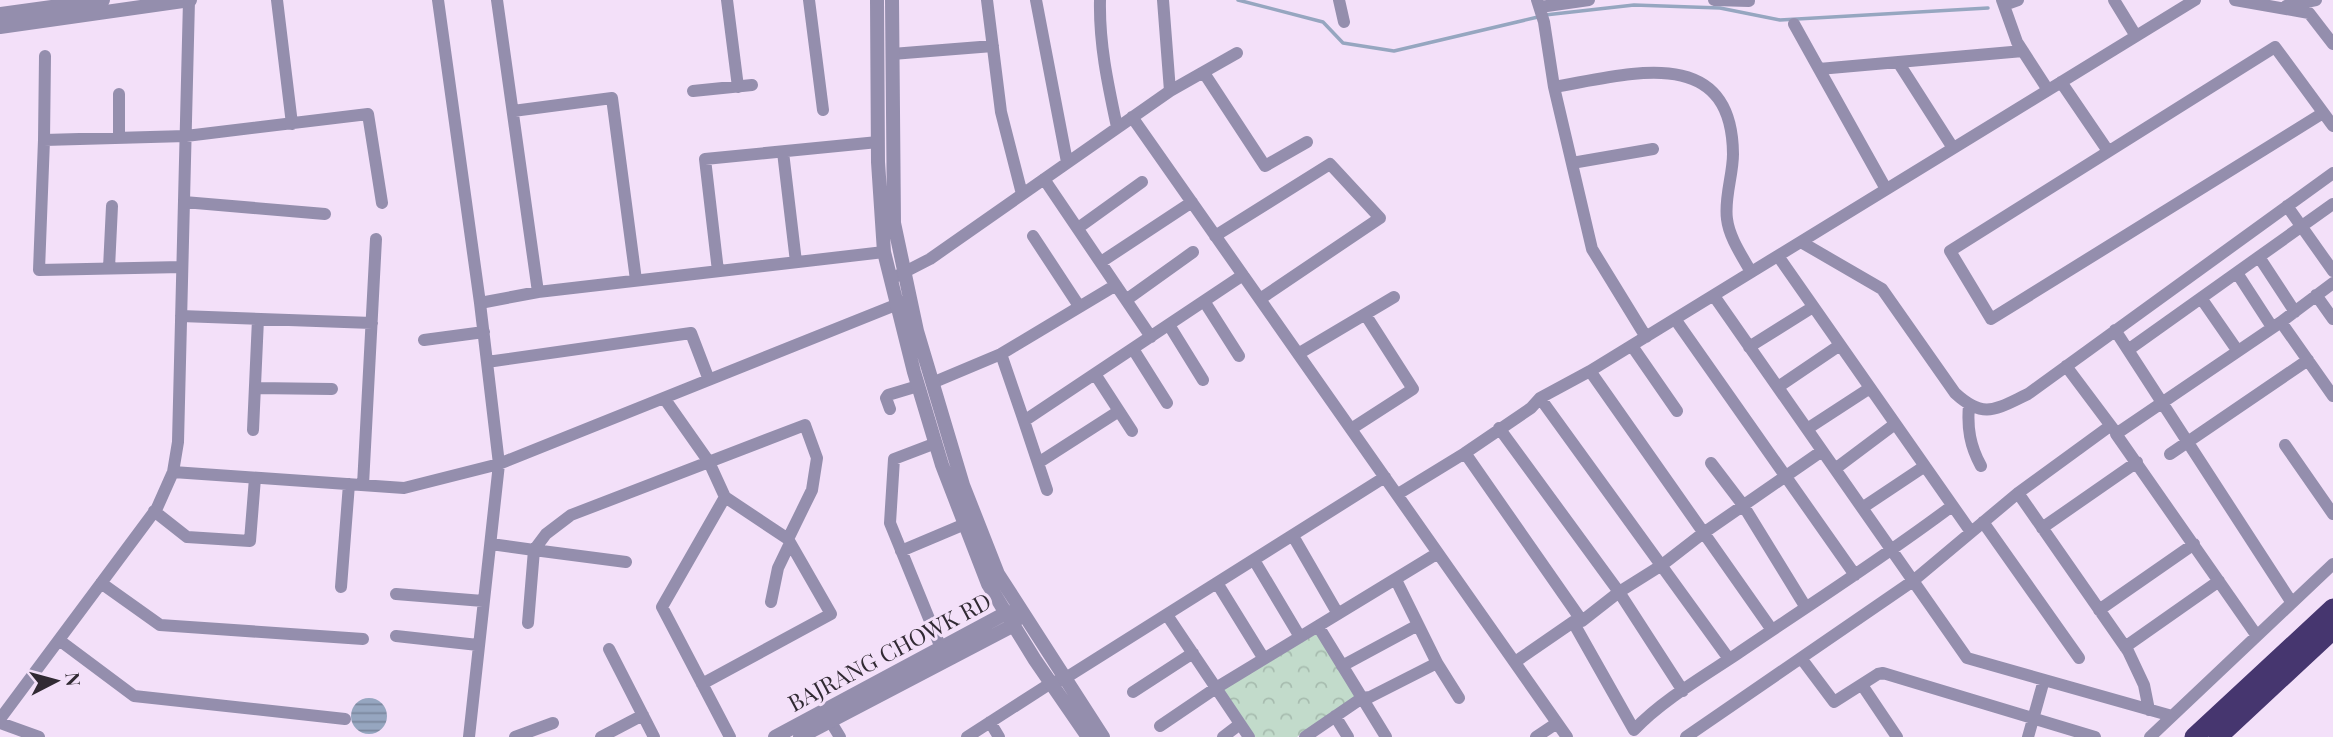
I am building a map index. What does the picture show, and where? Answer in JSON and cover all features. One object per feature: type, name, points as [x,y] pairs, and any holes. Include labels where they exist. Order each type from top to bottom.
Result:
[{"type":"highway","points":[[2194,737],[2333,608]]},
{"type":"highway","points":[[2218,737],[2333,630]]},
{"type":"street","points":[[0,15],[66,2],[103,0]]},
{"type":"street","points":[[0,27],[190,0],[178,442],[173,472],[154,511],[0,721],[38,737]]},
{"type":"street","points":[[277,0],[292,124]]},
{"type":"street","points":[[438,0],[484,332],[499,464],[469,737]]},
{"type":"street","points":[[497,0],[538,292]]},
{"type":"street","points":[[693,91],[745,86],[727,0]]},
{"type":"street","points":[[809,0],[823,110]]},
{"type":"street","points":[[877,0],[878,142],[884,252],[891,279],[903,302],[925,385],[936,443],[988,584],[1058,681],[1103,737]]},
{"type":"street","points":[[892,0],[894,223],[905,272],[903,302]]},
{"type":"street","points":[[987,0],[1001,112],[1022,194]]},
{"type":"street","points":[[1036,0],[1067,162]]},
{"type":"street","points":[[1100,0],[1105,71],[1117,127]]},
{"type":"street","points":[[1163,0],[1170,91]]},
{"type":"street","points":[[1339,0],[1344,22]]},
{"type":"street","points":[[1589,0],[1541,10],[1554,87],[1592,249],[1646,337]]},
{"type":"street","points":[[1714,0],[1750,0]]},
{"type":"street","points":[[2018,0],[2003,2],[2017,42],[2048,90]]},
{"type":"street","points":[[2114,0],[2136,36]]},
{"type":"street","points":[[1398,494],[1465,453],[1531,408],[1540,398],[1632,346],[2194,0]]},
{"type":"street","points":[[2235,0],[2309,13],[2333,44]]},
{"type":"street","points":[[2283,8],[2316,0]]},
{"type":"street","points":[[1794,24],[1886,189]]},
{"type":"street","points":[[892,54],[992,45]]},
{"type":"street","points":[[2323,113],[1991,319],[1950,251],[2275,47],[2333,126]]},
{"type":"street","points":[[1819,69],[2023,51]]},
{"type":"street","points":[[891,279],[930,260],[1170,91],[1237,53]]},
{"type":"street","points":[[45,56],[40,270],[182,267]]},
{"type":"street","points":[[1898,62],[1953,148]]},
{"type":"street","points":[[1204,73],[1265,166],[1307,142]]},
{"type":"street","points":[[1554,87],[1640,73],[1689,76],[1703,82],[1727,115],[1733,153],[1726,218],[1731,235],[1751,272]]},
{"type":"street","points":[[2061,82],[2108,152]]},
{"type":"street","points":[[119,94],[119,138]]},
{"type":"street","points":[[513,111],[612,98],[636,281]]},
{"type":"street","points":[[44,140],[187,136],[368,114],[382,203]]},
{"type":"street","points":[[1132,117],[1567,737]]},
{"type":"street","points":[[718,271],[705,159],[878,142]]},
{"type":"street","points":[[1572,163],[1653,149]]},
{"type":"street","points":[[783,152],[796,262]]},
{"type":"street","points":[[1215,236],[1330,164],[1380,218],[1260,299]]},
{"type":"street","points":[[1801,242],[1882,289],[1955,393],[1969,405],[1982,410],[1996,409],[2028,394],[2333,173]]},
{"type":"street","points":[[1044,178],[1151,337]]},
{"type":"street","points":[[1078,228],[1142,182]]},
{"type":"street","points":[[184,202],[325,214]]},
{"type":"street","points":[[1101,262],[1192,202]]},
{"type":"street","points":[[2128,350],[2333,204]]},
{"type":"street","points":[[110,268],[112,206]]},
{"type":"street","points":[[2287,206],[2333,271]]},
{"type":"street","points":[[1033,236],[1079,306]]},
{"type":"street","points":[[363,485],[376,239]]},
{"type":"street","points":[[480,303],[538,292],[884,252]]},
{"type":"street","points":[[1126,300],[1193,252]]},
{"type":"street","points":[[1778,256],[1971,532]]},
{"type":"street","points":[[2259,257],[2295,312]]},
{"type":"street","points":[[2237,273],[2308,360],[2333,396]]},
{"type":"street","points":[[1024,421],[1243,275]]},
{"type":"street","points":[[1686,737],[1913,581],[2018,493],[2113,430],[2161,403],[2333,283]]},
{"type":"street","points":[[890,409],[888,395],[925,385],[1000,354],[1116,285]]},
{"type":"street","points":[[2316,295],[2333,319]]},
{"type":"street","points":[[1713,296],[1967,658],[2172,716]]},
{"type":"street","points":[[1298,354],[1394,297]]},
{"type":"street","points":[[2201,298],[2238,350]]},
{"type":"street","points":[[1204,301],[1240,356]]},
{"type":"street","points":[[173,472],[404,488],[499,464],[903,302]]},
{"type":"street","points":[[1749,347],[1813,307]]},
{"type":"street","points":[[1351,429],[1413,389],[1365,314]]},
{"type":"street","points":[[181,316],[372,323]]},
{"type":"street","points":[[253,430],[258,319]]},
{"type":"street","points":[[1675,319],[1855,576]]},
{"type":"street","points":[[1169,325],[1203,380]]},
{"type":"street","points":[[2115,330],[2292,603]]},
{"type":"street","points":[[424,340],[484,332]]},
{"type":"street","points":[[487,362],[691,333],[709,380]]},
{"type":"street","points":[[1777,387],[1840,345]]},
{"type":"street","points":[[1632,346],[1677,411]]},
{"type":"street","points":[[1133,349],[1167,403]]},
{"type":"street","points":[[1000,354],[1047,489]]},
{"type":"street","points":[[2170,454],[2308,360]]},
{"type":"street","points":[[2066,366],[2137,461],[2257,636]]},
{"type":"street","points":[[1590,371],[1772,630]]},
{"type":"street","points":[[1095,374],[1132,431]]},
{"type":"street","points":[[925,385],[1013,616]]},
{"type":"street","points":[[255,388],[332,389]]},
{"type":"street","points":[[1807,429],[1870,388]]},
{"type":"street","points":[[664,398],[709,462],[725,498],[789,541],[831,614],[702,684]]},
{"type":"street","points":[[1540,398],[1729,659]]},
{"type":"street","points":[[1969,405],[1970,438],[1981,466]]},
{"type":"street","points":[[1038,463],[1119,411]]},
{"type":"street","points":[[1835,469],[1895,424]]},
{"type":"street","points":[[527,624],[534,550],[546,534],[571,515],[805,425],[817,458],[812,490],[778,568],[771,602]]},
{"type":"street","points":[[1499,428],[1619,592],[1683,691]]},
{"type":"street","points":[[936,443],[894,459],[890,523],[941,648]]},
{"type":"street","points":[[2285,445],[2333,514]]},
{"type":"street","points":[[1515,662],[1662,565],[1822,451]]},
{"type":"street","points":[[1465,453],[1578,622],[1634,730],[1683,691],[1805,606],[1892,551],[1952,506]]},
{"type":"street","points":[[2042,527],[2137,461]]},
{"type":"street","points":[[1711,463],[1743,505],[1805,606]]},
{"type":"street","points":[[1862,508],[1925,466]]},
{"type":"street","points":[[967,737],[1385,477]]},
{"type":"street","points":[[154,511],[187,537],[250,541],[255,478]]},
{"type":"street","points":[[341,587],[349,484]]},
{"type":"street","points":[[2018,493],[2125,647],[2144,685],[2149,710]]},
{"type":"street","points":[[725,498],[662,607],[730,737]]},
{"type":"street","points":[[1983,522],[2078,658]]},
{"type":"street","points":[[901,551],[965,524]]},
{"type":"street","points":[[1293,536],[1338,614]]},
{"type":"street","points":[[491,544],[626,562]]},
{"type":"street","points":[[2099,610],[2194,544]]},
{"type":"street","points":[[1160,726],[1216,688],[1438,553]]},
{"type":"street","points":[[1254,560],[1300,637]]},
{"type":"street","points":[[2150,737],[2333,564]]},
{"type":"street","points":[[1396,580],[1437,663],[1459,698]]},
{"type":"street","points":[[2125,647],[2219,581]]},
{"type":"street","points":[[101,583],[160,625],[363,639]]},
{"type":"street","points":[[1217,583],[1264,659]]},
{"type":"street","points":[[396,594],[483,601]]},
{"type":"street","points":[[1167,614],[1249,737]]},
{"type":"street","name":"BAJRANG CHOWK RD","points":[[800,737],[827,716],[941,648],[1013,616]]},
{"type":"street","name":"BAJRANG CHOWK RD","points":[[775,737],[827,716],[1013,616]]},
{"type":"street","points":[[1342,666],[1418,625]]},
{"type":"street","points":[[1318,626],[1386,737]]},
{"type":"street","points":[[396,636],[478,645]]},
{"type":"street","points":[[59,640],[134,696],[345,719]]},
{"type":"street","points":[[609,649],[654,737]]},
{"type":"street","points":[[1133,692],[1193,653]]},
{"type":"street","points":[[1801,657],[1833,702],[1883,673],[2080,735],[2095,737]]},
{"type":"street","points":[[1305,737],[1362,698],[1370,697],[1437,663]]},
{"type":"street","points":[[2028,737],[2044,680]]},
{"type":"street","points":[[1058,681],[1088,737]]},
{"type":"street","points":[[1862,685],[1897,737]]},
{"type":"street","points":[[601,737],[643,715]]},
{"type":"street","points":[[827,716],[840,737]]},
{"type":"street","points":[[1335,716],[1348,737]]},
{"type":"street","points":[[990,722],[999,737]]},
{"type":"street","points":[[515,737],[553,723]]},
{"type":"street","points":[[1536,737],[1557,723]]},
{"type":"street","points":[[1223,737],[1240,724]]},
{"type":"green space","points":[[1316,632],[1356,696],[1297,737],[1255,737],[1222,689]]},
{"type":"water","points":[[369,698],[382,703],[387,716],[382,729],[369,734],[356,729],[351,716],[356,703]]},
{"type":"waterway","points":[[1238,0],[1323,22],[1343,43],[1394,51],[1538,17]]},
{"type":"waterway","points":[[1545,15],[1634,5],[1720,8],[1780,20],[1988,8]]}]
